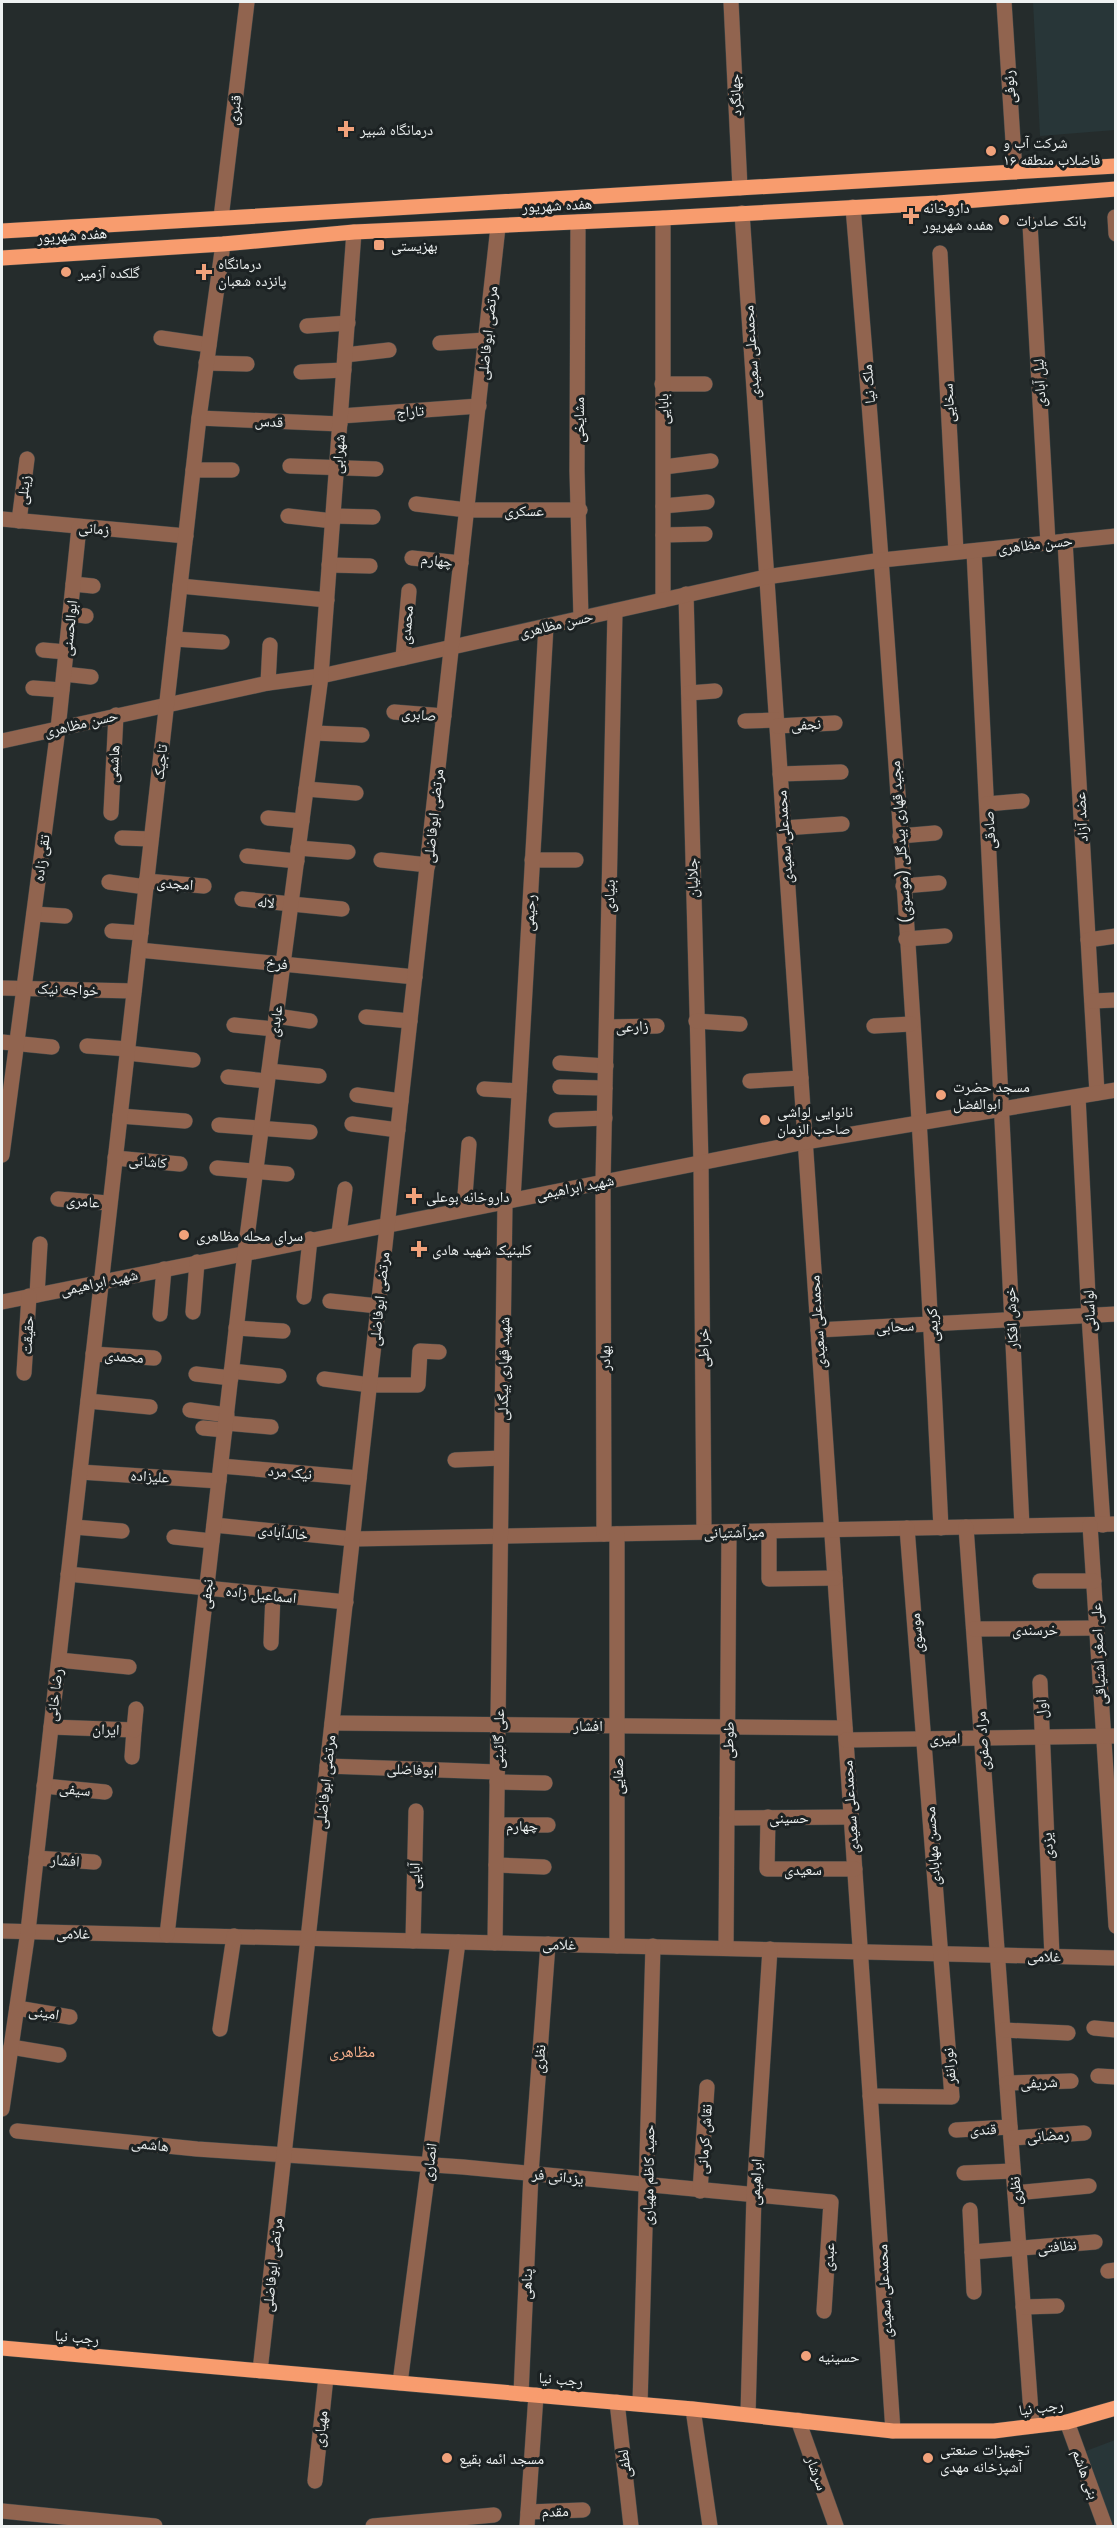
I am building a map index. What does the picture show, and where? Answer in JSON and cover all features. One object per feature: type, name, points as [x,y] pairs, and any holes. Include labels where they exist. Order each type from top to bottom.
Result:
[{"type":"main road","name":"هفده شهریور","points":[[2,231],[1116,166]]},
{"type":"main road","name":"هفده شهریور","points":[[2,258],[223,244],[354,232],[663,219],[1116,189]]},
{"type":"main road","points":[[221,218],[223,244]]},
{"type":"main road","name":"رجب نیا","points":[[2,2348],[640,2404],[893,2430],[994,2431],[1067,2422],[1116,2408]]},
{"type":"street","name":"قنبری","points":[[221,218],[247,2]]},
{"type":"street","name":"جهانگرد","points":[[731,2],[740,188]]},
{"type":"street","name":"رئوفی","points":[[1004,2],[1015,172]]},
{"type":"street","name":"ملک نیا","points":[[853,207],[882,560]]},
{"type":"street","name":"محمدعلی سعیدی","points":[[742,213],[893,2430]]},
{"type":"street","points":[[1114,217],[1116,234]]},
{"type":"street","name":"بابایی","points":[[663,219],[663,600]]},
{"type":"street","name":"مشایخی","points":[[578,222],[578,471],[581,618]]},
{"type":"street","name":"لیل آبادی","points":[[1030,224],[1048,543]]},
{"type":"street","name":"مرتضی ابوفاضلی","points":[[260,2371],[498,227]]},
{"type":"street","name":"شهرابی","points":[[321,675],[354,232]]},
{"type":"street","name":"تاجیک","points":[[101,1281],[108,1203],[120,1116],[199,418],[223,244]]},
{"type":"street","name":"سخایی","points":[[940,253],[956,552]]},
{"type":"street","points":[[307,326],[348,323]]},
{"type":"street","points":[[162,338],[209,345]]},
{"type":"street","points":[[440,343],[486,340]]},
{"type":"street","points":[[301,372],[389,350]]},
{"type":"street","points":[[206,363],[247,364]]},
{"type":"street","points":[[662,384],[705,384]]},
{"type":"street","name":"تاراج","points":[[340,420],[478,406]]},
{"type":"street","name":"قدس","points":[[199,418],[340,420]]},
{"type":"street","name":"زینلی","points":[[19,521],[27,459]]},
{"type":"street","points":[[664,467],[711,461]]},
{"type":"street","points":[[290,466],[376,469]]},
{"type":"street","points":[[193,470],[232,470]]},
{"type":"street","points":[[663,506],[707,502]]},
{"type":"street","name":"عسکری","points":[[416,504],[467,510],[580,510]]},
{"type":"street","points":[[288,516],[333,519],[373,517]]},
{"type":"street","name":"زمانی","points":[[2,519],[186,536]]},
{"type":"street","name":"ابوالحسنی","points":[[58,729],[79,526]]},
{"type":"street","points":[[663,535],[705,534]]},
{"type":"street","name":"حسن مظاهری","points":[[2,741],[166,704],[268,683],[321,675],[546,627],[766,576],[882,560],[1116,536]]},
{"type":"street","name":"عضد آزاد","points":[[1065,541],[1097,1093]]},
{"type":"street","name":"صادقی","points":[[974,551],[1004,1109]]},
{"type":"street","name":"چهارم","points":[[412,558],[461,563]]},
{"type":"street","name":"مجید قهاری بیدگلی (موسوی)","points":[[882,560],[918,1123]]},
{"type":"street","points":[[329,565],[370,566]]},
{"type":"street","points":[[73,584],[93,586]]},
{"type":"street","points":[[180,586],[327,600]]},
{"type":"street","name":"محمدی","points":[[402,658],[409,591]]},
{"type":"street","name":"جلالیان","points":[[686,594],[700,1163]]},
{"type":"street","name":"بنیادی","points":[[603,1182],[615,611]]},
{"type":"street","points":[[70,614],[86,616]]},
{"type":"street","name":"رحیمی","points":[[509,1200],[519,1090],[546,627]]},
{"type":"street","points":[[174,639],[222,642]]},
{"type":"street","points":[[268,683],[270,645]]},
{"type":"street","points":[[43,650],[66,652]]},
{"type":"street","name":"عابدی","points":[[245,1252],[321,675]]},
{"type":"street","points":[[33,688],[90,677]]},
{"type":"street","points":[[689,693],[715,691]]},
{"type":"street","name":"صابری","points":[[394,712],[444,716]]},
{"type":"street","name":"هاشمی","points":[[111,813],[116,715]]},
{"type":"street","name":"نجفی","points":[[745,721],[835,723]]},
{"type":"street","name":"تقی زاده","points":[[2,1155],[9,1042],[24,988],[58,729]]},
{"type":"street","points":[[314,733],[362,735]]},
{"type":"street","points":[[780,774],[841,772]]},
{"type":"street","points":[[306,789],[356,793]]},
{"type":"street","points":[[987,804],[1022,801]]},
{"type":"street","points":[[268,818],[302,821]]},
{"type":"street","points":[[784,828],[842,824]]},
{"type":"street","points":[[900,836],[935,833]]},
{"type":"street","points":[[122,838],[151,839]]},
{"type":"street","points":[[247,856],[348,852]]},
{"type":"street","points":[[381,860],[428,865]]},
{"type":"street","points":[[532,860],[576,860]]},
{"type":"street","name":"امجدی","points":[[109,882],[204,886]]},
{"type":"street","points":[[903,886],[939,884]]},
{"type":"street","name":"لاله","points":[[242,899],[342,909]]},
{"type":"street","points":[[34,914],[65,916]]},
{"type":"street","points":[[112,931],[141,933]]},
{"type":"street","points":[[906,939],[945,936]]},
{"type":"street","points":[[1088,940],[1116,936]]},
{"type":"street","name":"فرخ","points":[[139,950],[415,977]]},
{"type":"street","name":"خواجه نیک","points":[[2,988],[134,991]]},
{"type":"street","points":[[1092,1001],[1116,1000]]},
{"type":"street","points":[[366,1017],[410,1021]]},
{"type":"street","points":[[234,1025],[310,1021]]},
{"type":"street","points":[[696,1021],[740,1024]]},
{"type":"street","points":[[874,1026],[911,1024]]},
{"type":"street","name":"زارعی","points":[[606,1027],[657,1026]]},
{"type":"street","points":[[9,1042],[52,1047]]},
{"type":"street","points":[[87,1046],[193,1060]]},
{"type":"street","points":[[560,1063],[606,1066]]},
{"type":"street","points":[[228,1077],[319,1076]]},
{"type":"street","points":[[750,1081],[801,1078]]},
{"type":"street","points":[[560,1087],[605,1088]]},
{"type":"street","points":[[484,1089],[519,1090]]},
{"type":"street","name":"شهید ابراهیمی","points":[[2,1302],[388,1223],[805,1142],[1116,1090]]},
{"type":"street","points":[[357,1095],[401,1101]]},
{"type":"street","name":"لواسانی","points":[[1078,1097],[1103,1525]]},
{"type":"street","name":"خوش افکار","points":[[1004,1109],[1011,1320],[1022,1526]]},
{"type":"street","points":[[120,1116],[185,1121]]},
{"type":"street","points":[[556,1120],[605,1118]]},
{"type":"street","name":"کریمی","points":[[918,1123],[932,1324],[941,1528]]},
{"type":"street","points":[[352,1124],[398,1130]]},
{"type":"street","points":[[219,1125],[310,1132]]},
{"type":"street","points":[[464,1208],[469,1144]]},
{"type":"street","name":"کاشانی","points":[[115,1158],[180,1164]]},
{"type":"street","name":"خراطی","points":[[700,1163],[704,1532]]},
{"type":"street","points":[[217,1168],[287,1174]]},
{"type":"street","name":"بهادر","points":[[603,1182],[611,1534]]},
{"type":"street","points":[[339,1233],[345,1189]]},
{"type":"street","name":"عامری","points":[[58,1199],[108,1203]]},
{"type":"street","name":"شهید قهاری بیگدلی","points":[[500,1536],[509,1200]]},
{"type":"street","points":[[304,1297],[310,1239]]},
{"type":"street","points":[[33,1296],[40,1244]]},
{"type":"street","name":"نجفی","points":[[167,1935],[245,1252]]},
{"type":"street","points":[[193,1312],[197,1262]]},
{"type":"street","points":[[160,1314],[164,1269]]},
{"type":"street","name":"رضا خانی","points":[[2,2098],[28,1932],[101,1281]]},
{"type":"street","name":"حقیقت","points":[[24,1373],[33,1296]]},
{"type":"street","points":[[330,1301],[378,1306]]},
{"type":"street","name":"سحابی","points":[[818,1330],[1116,1314]]},
{"type":"street","points":[[236,1328],[283,1331]]},
{"type":"street","points":[[324,1379],[370,1385],[418,1385],[420,1351],[439,1352]]},
{"type":"street","name":"محمدی","points":[[93,1354],[154,1358]]},
{"type":"street","points":[[196,1374],[279,1376]]},
{"type":"street","points":[[88,1401],[150,1407]]},
{"type":"street","points":[[190,1410],[226,1422],[271,1427]]},
{"type":"street","points":[[204,1428],[226,1422]]},
{"type":"street","points":[[455,1460],[501,1458]]},
{"type":"street","name":"علیزاده","points":[[80,1472],[220,1473]]},
{"type":"street","name":"نیک مرد","points":[[220,1473],[359,1478]]},
{"type":"street","name":"میرآشتیانی","points":[[352,1539],[1103,1525]]},
{"type":"street","name":"علی اصغر اشتیاقی","points":[[1103,1525],[1094,1581],[1096,1628],[1109,1736],[1116,1926]]},
{"type":"street","points":[[74,1527],[122,1531]]},
{"type":"street","name":"مراد صفری","points":[[966,1527],[998,1956]]},
{"type":"street","name":"موسوی","points":[[907,1528],[925,1738]]},
{"type":"street","points":[[769,1531],[769,1580],[835,1578]]},
{"type":"street","name":"طوطی","points":[[726,1948],[729,1532]]},
{"type":"street","name":"خالدآبادی","points":[[174,1537],[213,1533],[352,1539]]},
{"type":"street","name":"صفایی","points":[[611,1534],[617,1726],[617,1946]]},
{"type":"street","name":"علی گائینی","points":[[495,1943],[500,1536]]},
{"type":"street","name":"اسماعیل زاده","points":[[68,1574],[346,1602]]},
{"type":"street","points":[[1040,1581],[1094,1581]]},
{"type":"street","points":[[271,1643],[273,1595]]},
{"type":"street","name":"خرسندی","points":[[974,1629],[1096,1628]]},
{"type":"street","points":[[59,1660],[129,1667]]},
{"type":"street","name":"اول","points":[[1040,1682],[1042,1737]]},
{"type":"street","points":[[134,1730],[136,1709]]},
{"type":"street","name":"افشار","points":[[332,1723],[728,1727],[845,1734]]},
{"type":"street","name":"ایران","points":[[51,1727],[134,1730],[132,1757]]},
{"type":"street","name":"امیری","points":[[845,1734],[925,1738],[1109,1736]]},
{"type":"street","name":"یزدی","points":[[1042,1737],[1052,1956]]},
{"type":"street","name":"محسن مهابادی","points":[[925,1738],[939,1953]]},
{"type":"street","name":"ابوفاضلی","points":[[327,1766],[497,1777],[545,1783]]},
{"type":"street","name":"سیفی","points":[[44,1786],[105,1792]]},
{"type":"street","name":"آبایی","points":[[413,1941],[416,1811]]},
{"type":"street","name":"سعیدی","points":[[768,1817],[767,1869],[855,1869]]},
{"type":"street","name":"حسینی","points":[[727,1818],[851,1817]]},
{"type":"street","name":"چهارم","points":[[496,1825],[548,1825]]},
{"type":"street","name":"افشار","points":[[36,1858],[94,1862]]},
{"type":"street","points":[[496,1865],[544,1867]]},
{"type":"street","name":"غلامی","points":[[2,1931],[1116,1958]]},
{"type":"street","points":[[220,2029],[234,1936]]},
{"type":"street","name":"انصاری","points":[[400,2383],[458,1942]]},
{"type":"street","name":"نظری","points":[[531,2173],[548,1944]]},
{"type":"street","name":"حمید کاظم مهیاری","points":[[640,2404],[648,2186],[653,1946]]},
{"type":"street","name":"ابراهیمی","points":[[748,2415],[754,2195],[770,1949]]},
{"type":"street","name":"نورانفر","points":[[870,2096],[952,2097],[939,1953]]},
{"type":"street","name":"نظری","points":[[998,1956],[1032,2426]]},
{"type":"street","name":"امینی","points":[[17,2008],[70,2017]]},
{"type":"street","points":[[1094,2028],[1116,2030]]},
{"type":"street","points":[[1004,2030],[1068,2033]]},
{"type":"street","points":[[11,2047],[59,2055]]},
{"type":"street","points":[[1098,2076],[1116,2077]]},
{"type":"street","name":"شریفی","points":[[1007,2083],[1071,2081]]},
{"type":"street","name":"نقاش کرمانی","points":[[700,2191],[707,2087]]},
{"type":"street","name":"قندی","points":[[956,2130],[1011,2133]]},
{"type":"street","name":"هاشمی","points":[[17,2131],[197,2149],[284,2154]]},
{"type":"street","name":"رمضانی","points":[[1011,2133],[1084,2133]]},
{"type":"street","name":"یزدانی فر","points":[[284,2154],[429,2164],[831,2202]]},
{"type":"street","points":[[964,2173],[1013,2171]]},
{"type":"street","name":"پناهی","points":[[528,2395],[531,2173]]},
{"type":"street","points":[[1015,2193],[1089,2186]]},
{"type":"street","name":"عبدی","points":[[824,2311],[831,2202]]},
{"type":"street","points":[[970,2210],[974,2292]]},
{"type":"street","name":"نظافتی","points":[[972,2252],[1095,2242]]},
{"type":"street","points":[[1023,2307],[1057,2306]]},
{"type":"street","name":"مهیاری","points":[[315,2481],[326,2377]]},
{"type":"street","points":[[527,2519],[528,2395]]},
{"type":"street","name":"لطفی","points":[[617,2402],[631,2526]]},
{"type":"street","points":[[693,2409],[710,2526]]},
{"type":"street","name":"سرشار","points":[[798,2420],[836,2526]]},
{"type":"street","name":"بنی هاشم","points":[[1067,2422],[1105,2526]]},
{"type":"street","name":"مقدم","points":[[527,2519],[583,2510]]},
{"type":"street","points":[[2,2511],[155,2526]]},
{"type":"street","points":[[373,2526],[494,2515]]},
{"type":"shaded area","points":[[1033,2],[1115,2],[1115,130],[1040,136]]},
{"type":"shaded area","points":[[1115,2440],[1115,2526],[1113,2526],[1086,2451]]},
{"type":"place","name":"درمانگاه شبیر","points":[[346,129]]},
{"type":"place","name":"شرکت آب و فاضلاب منطقه ۱۶","points":[[991,151]]},
{"type":"place","name":"داروخانه هفده شهریور","points":[[911,216]]},
{"type":"place","name":"بانک صادرات","points":[[1004,220]]},
{"type":"place","name":"بهزیستی","points":[[379,245]]},
{"type":"place","name":"گلكده آزمير","points":[[66,272]]},
{"type":"place","name":"درمانگاه پانزده شعبان","points":[[204,272]]},
{"type":"place","name":"مسجد حضرت ابوالفضل","points":[[941,1095]]},
{"type":"place","name":"نانوایی لواشی صاحب الزمان","points":[[765,1120]]},
{"type":"place","name":"داروخانه بوعلی","points":[[414,1196]]},
{"type":"place","name":"سرای محله مظاهری","points":[[184,1235]]},
{"type":"place","name":"کلینیک شهید هادی","points":[[419,1249]]},
{"type":"place","name":"حسینیه","points":[[806,2356]]},
{"type":"place","name":"مسجد ائمه بقیع","points":[[447,2458]]},
{"type":"place","name":"تجهیزات صنعتی آشپزخانه مهدی","points":[[928,2458]]},
{"type":"district","name":"مظاهری","points":[[352,2051]]}]
